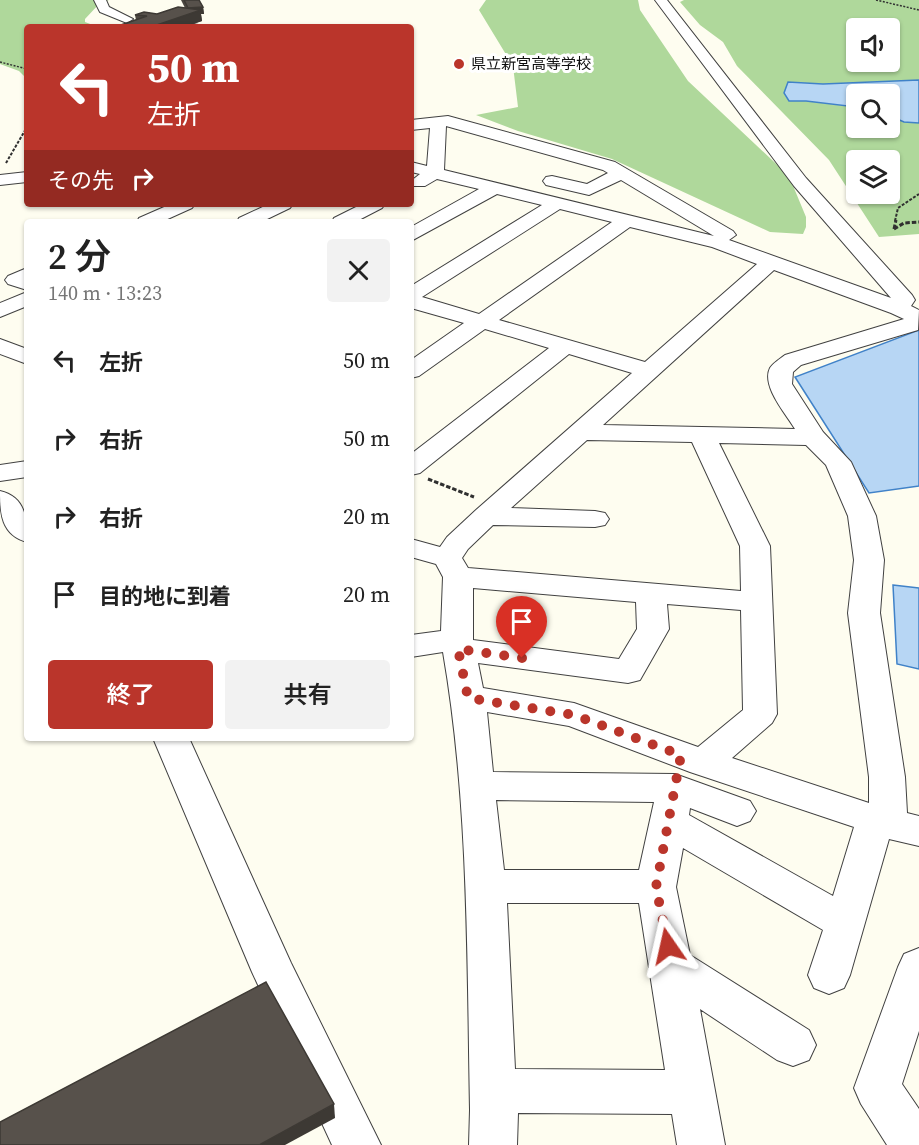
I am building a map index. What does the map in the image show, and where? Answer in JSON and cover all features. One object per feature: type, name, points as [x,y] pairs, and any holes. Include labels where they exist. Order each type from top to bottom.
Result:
[{"type":"street","points":[[100,0],[104,9],[128,19]]},
{"type":"street","points":[[661,0],[800,182],[904,300],[899,308]]},
{"type":"street","points":[[414,125],[448,121],[609,166],[728,237],[744,251]]},
{"type":"street","points":[[435,174],[438,122]]},
{"type":"street","points":[[414,168],[719,243],[899,308],[919,319],[910,325],[793,360],[782,370],[780,384],[813,437],[838,462],[862,516],[869,560],[864,614],[894,825],[846,922],[829,975]]},
{"type":"street","points":[[473,183],[500,169]]},
{"type":"street","points":[[3,172],[24,176]]},
{"type":"street","points":[[533,177],[590,190],[621,173]]},
{"type":"street","points":[[414,184],[435,174]]},
{"type":"street","points":[[414,233],[494,188]]},
{"type":"street","points":[[414,293],[557,203]]},
{"type":"street","points":[[154,219],[180,207]]},
{"type":"street","points":[[252,219],[278,207]]},
{"type":"street","points":[[347,219],[370,207]]},
{"type":"street","points":[[416,363],[483,322],[627,220]]},
{"type":"street","points":[[493,1145],[486,886],[468,698],[457,644],[452,568],[457,543],[772,261]]},
{"type":"street","points":[[24,276],[15,280],[24,283]]},
{"type":"street","points":[[0,311],[24,299]]},
{"type":"street","points":[[414,302],[648,370]]},
{"type":"street","points":[[0,323],[24,321]]},
{"type":"street","points":[[416,472],[567,345]]},
{"type":"street","points":[[0,346],[24,356]]},
{"type":"street","points":[[579,432],[813,437]]},
{"type":"street","points":[[701,1145],[656,887],[682,782],[760,714],[755,546],[702,435]]},
{"type":"street","points":[[0,473],[24,469]]},
{"type":"street","points":[[11,503],[24,527]]},
{"type":"street","points":[[492,511],[595,519]]},
{"type":"street","points":[[414,549],[452,568],[651,594],[757,602]]},
{"type":"street","points":[[414,646],[457,644],[628,672],[653,629],[651,594]]},
{"type":"street","points":[[468,698],[574,715],[682,782],[737,811]]},
{"type":"street","points":[[172,741],[273,972],[357,1145]]},
{"type":"street","points":[[476,786],[682,782],[894,825]]},
{"type":"street","points":[[682,782],[846,922]]},
{"type":"street","points":[[486,886],[656,887]]},
{"type":"street","points":[[671,966],[793,1045]]},
{"type":"street","points":[[915,1145],[877,1088],[919,967]]},
{"type":"street","points":[[493,1091],[692,1092]]},
{"type":"path","points":[[876,0],[919,10]]},
{"type":"path","points":[[0,62],[24,68]]},
{"type":"path","points":[[3,172],[24,133]]},
{"type":"path","points":[[919,194],[898,208],[894,229],[904,223],[919,222]]},
{"type":"path","points":[[416,472],[492,511]]},
{"type":"green space","points":[[0,0],[109,0],[99,4],[85,19],[85,22],[90,24],[24,24],[24,76],[19,71],[0,64]]},
{"type":"green space","points":[[486,0],[638,0],[640,10],[688,81],[789,176],[806,217],[803,234],[770,232],[612,159],[518,131],[476,115],[518,107],[513,66],[479,10]]},
{"type":"green space","points":[[684,0],[919,0],[919,80],[823,84],[788,82],[789,101],[846,106],[846,138],[900,138],[900,120],[919,123],[919,234],[879,237],[858,204],[900,204],[900,150],[846,150],[846,186],[829,160],[737,66],[723,42],[700,25],[680,2]]},
{"type":"water","points":[[919,80],[919,123],[900,120],[900,84],[846,84],[846,106],[789,101],[784,93],[788,82],[823,84]]},
{"type":"water","points":[[919,330],[919,486],[869,493],[795,377]]},
{"type":"water","points":[[893,585],[919,588],[919,669],[897,664]]},
{"type":"building","points":[[184,0],[199,0],[203,7],[188,8]]},
{"type":"building","points":[[178,7],[201,10],[160,24],[124,24],[147,16],[135,15],[144,12],[157,14]]},
{"type":"building","points":[[266,982],[334,1104],[262,1145],[0,1145],[0,1122]]},
{"type":"place","name":"県立新宮高等学校","points":[[459,64]]},
{"type":"route","points":[[522,658],[458,649],[468,698],[574,715],[681,755],[656,887],[668,946]]}]
